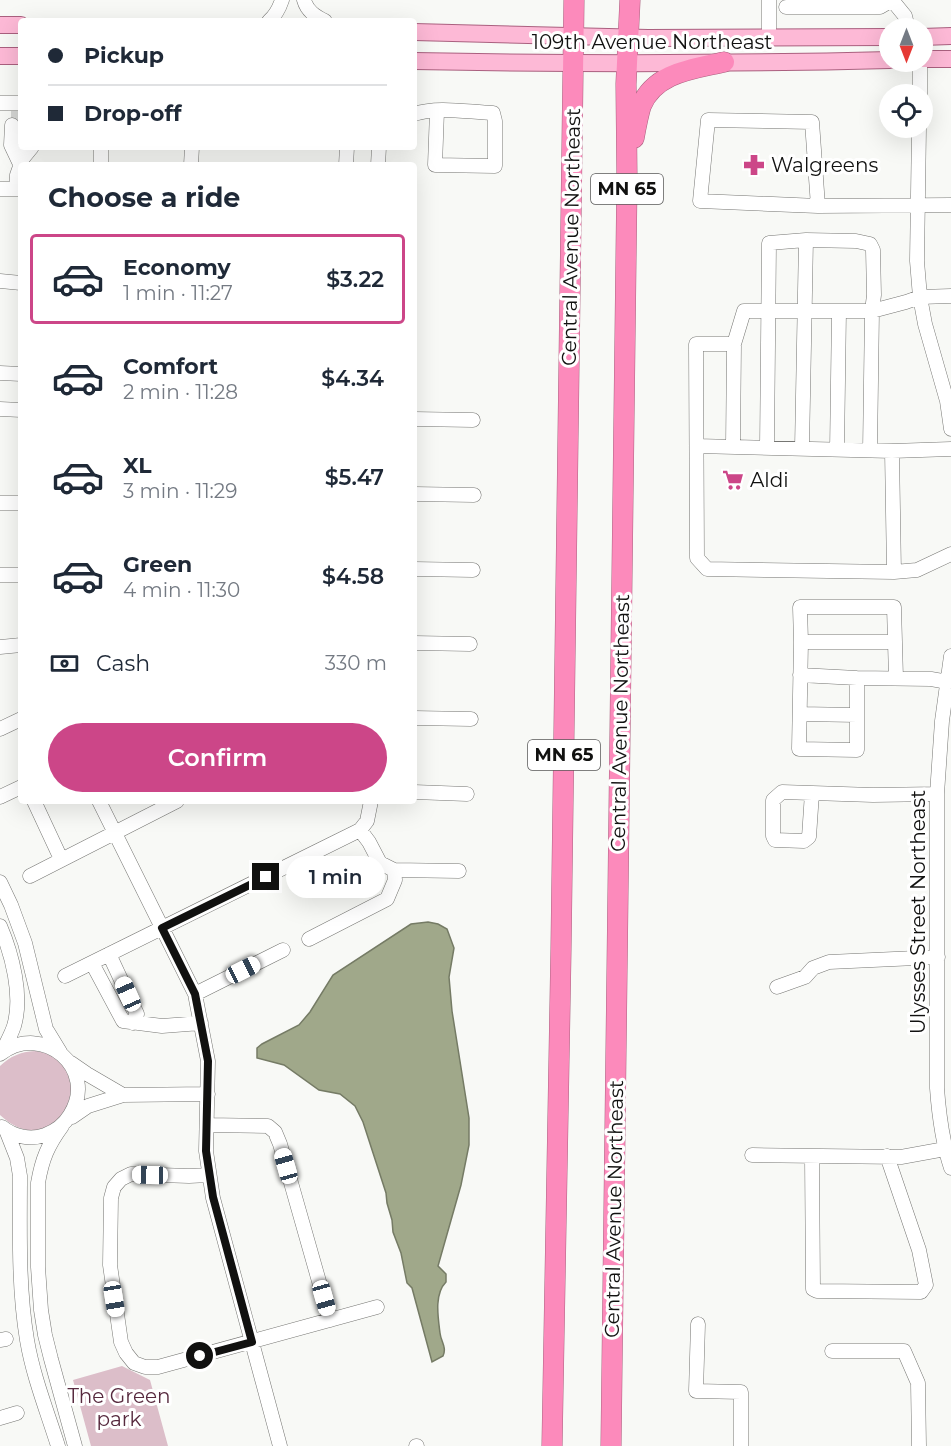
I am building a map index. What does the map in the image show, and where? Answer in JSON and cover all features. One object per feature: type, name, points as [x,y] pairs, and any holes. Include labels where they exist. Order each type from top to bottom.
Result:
[{"type":"highway","name":"Central Avenue Northeast","points":[[552,1446],[574,0]]},
{"type":"highway","name":"Central Avenue Northeast","points":[[611,1446],[627,179],[626,84],[630,0]]},
{"type":"highway","points":[[627,179],[637,124],[645,98],[660,82],[673,74],[724,62]]},
{"type":"main road","points":[[0,25],[18,25]]},
{"type":"main road","name":"109th Avenue Northeast","points":[[417,32],[629,38],[879,37]]},
{"type":"main road","points":[[933,37],[951,36]]},
{"type":"main road","points":[[0,56],[18,56]]},
{"type":"main road","points":[[933,60],[951,59]]},
{"type":"main road","name":"109th Avenue Northeast","points":[[417,61],[627,64],[879,60]]},
{"type":"street","points":[[273,18],[282,0]]},
{"type":"street","points":[[304,0],[306,7],[319,18]]},
{"type":"street","points":[[769,0],[769,38]]},
{"type":"street","points":[[786,7],[880,7],[892,0],[906,18]]},
{"type":"street","points":[[417,113],[426,110],[493,113],[495,166],[435,165],[437,111]]},
{"type":"street","points":[[818,206],[812,122],[708,120],[700,201],[818,206],[951,205]]},
{"type":"street","points":[[15,125],[11,145],[18,150]]},
{"type":"street","points":[[919,138],[917,261],[920,297],[951,429]]},
{"type":"street","points":[[0,189],[18,189]]},
{"type":"street","points":[[802,448],[806,240]]},
{"type":"street","points":[[767,447],[769,243],[806,240],[849,241],[870,244],[873,250],[870,450]]},
{"type":"street","points":[[0,281],[18,283]]},
{"type":"street","points":[[733,446],[734,344],[744,311],[872,311],[920,297],[951,296]]},
{"type":"street","points":[[837,450],[839,311]]},
{"type":"street","points":[[734,344],[696,344],[697,558],[707,569],[894,572],[917,570],[951,554]]},
{"type":"street","points":[[0,373],[18,374]]},
{"type":"street","points":[[0,410],[18,410]]},
{"type":"street","points":[[417,418],[473,420]]},
{"type":"street","points":[[697,446],[892,451],[951,449]]},
{"type":"street","points":[[892,451],[894,572]]},
{"type":"street","points":[[417,494],[474,495]]},
{"type":"street","points":[[0,503],[18,503]]},
{"type":"street","points":[[417,569],[473,570]]},
{"type":"street","points":[[0,575],[18,576]]},
{"type":"street","points":[[857,678],[856,750],[799,748],[800,607],[894,607],[896,678]]},
{"type":"street","points":[[801,642],[895,642]]},
{"type":"street","points":[[417,643],[470,644]]},
{"type":"street","points":[[0,647],[18,645]]},
{"type":"street","name":"Ulysses Street Northeast","points":[[951,656],[945,751],[937,794],[937,1088],[939,1119],[951,1168]]},
{"type":"street","points":[[800,675],[931,679],[948,682]]},
{"type":"street","points":[[800,714],[857,715]]},
{"type":"street","points":[[417,718],[471,719]]},
{"type":"street","points":[[0,729],[18,720]]},
{"type":"street","points":[[0,797],[18,788]]},
{"type":"street","points":[[417,792],[467,794]]},
{"type":"street","points":[[812,793],[937,794]]},
{"type":"street","points":[[35,804],[61,859]]},
{"type":"street","points":[[101,804],[195,994],[208,1061],[206,1151],[213,1197],[280,1446]]},
{"type":"street","points":[[30,876],[171,804]]},
{"type":"street","points":[[65,976],[360,830],[367,821],[371,804]]},
{"type":"street","points":[[360,830],[380,863],[394,870],[459,871]]},
{"type":"street","points":[[309,939],[387,899],[396,880],[394,870]]},
{"type":"street","points":[[0,882],[25,943],[45,1029],[76,1075],[78,1091],[75,1107],[49,1144],[40,1168],[38,1183],[39,1288],[45,1335],[75,1446]]},
{"type":"street","points":[[0,926],[12,966],[18,1001],[14,1028],[1,1053]]},
{"type":"street","points":[[195,994],[283,950]]},
{"type":"street","points":[[110,954],[137,1014],[133,1023]]},
{"type":"street","points":[[777,987],[805,976],[813,968],[828,962],[938,957]]},
{"type":"street","points":[[92,963],[123,1021],[162,1026],[201,1023]]},
{"type":"street","points":[[1,1053],[13,1046],[26,1043],[38,1043],[50,1047],[87,1074],[123,1095]]},
{"type":"street","points":[[3,1128],[17,1135],[40,1137],[52,1132],[88,1106],[123,1095],[208,1094]]},
{"type":"street","points":[[207,1125],[268,1126],[275,1132],[330,1320]]},
{"type":"street","points":[[3,1128],[17,1158],[20,1176],[21,1281],[27,1340],[57,1446]]},
{"type":"street","points":[[752,1155],[901,1157],[945,1149]]},
{"type":"street","points":[[812,1156],[813,1289],[817,1291],[921,1292],[926,1285],[919,1250],[887,1156]]},
{"type":"street","points":[[209,1174],[189,1176],[131,1174],[121,1179],[114,1187],[111,1198],[110,1265],[121,1342],[126,1353],[134,1362],[158,1367],[377,1306]]},
{"type":"street","points":[[698,1324],[696,1391],[741,1392],[741,1446]]},
{"type":"street","points":[[832,1351],[904,1351],[918,1383],[919,1446]]},
{"type":"street","points":[[0,1418],[17,1413]]},
{"type":"green space","points":[[35,1051],[49,1054],[64,1066],[71,1081],[71,1097],[65,1113],[53,1124],[38,1130],[20,1128],[0,1115],[0,1066],[16,1055]]},
{"type":"green space","name":"The Green park","points":[[122,1366],[150,1380],[168,1446],[91,1446],[73,1380]]},
{"type":"shaded area","points":[[428,922],[447,929],[454,948],[449,977],[452,1011],[469,1118],[469,1145],[461,1185],[438,1266],[446,1274],[446,1282],[438,1299],[438,1320],[444,1353],[432,1362],[412,1288],[407,1283],[401,1253],[393,1232],[386,1193],[363,1122],[355,1106],[340,1094],[319,1090],[284,1065],[257,1058],[257,1048],[262,1044],[299,1025],[333,975],[411,924]]},
{"type":"tunnel","points":[[18,110],[18,125]]},
{"type":"place","name":"Walgreens","points":[[754,165]]},
{"type":"place","name":"Aldi","points":[[733,480]]},
{"type":"route","points":[[200,1356],[252,1342],[213,1197],[206,1151],[208,1061],[195,994],[162,928],[266,877]]}]
